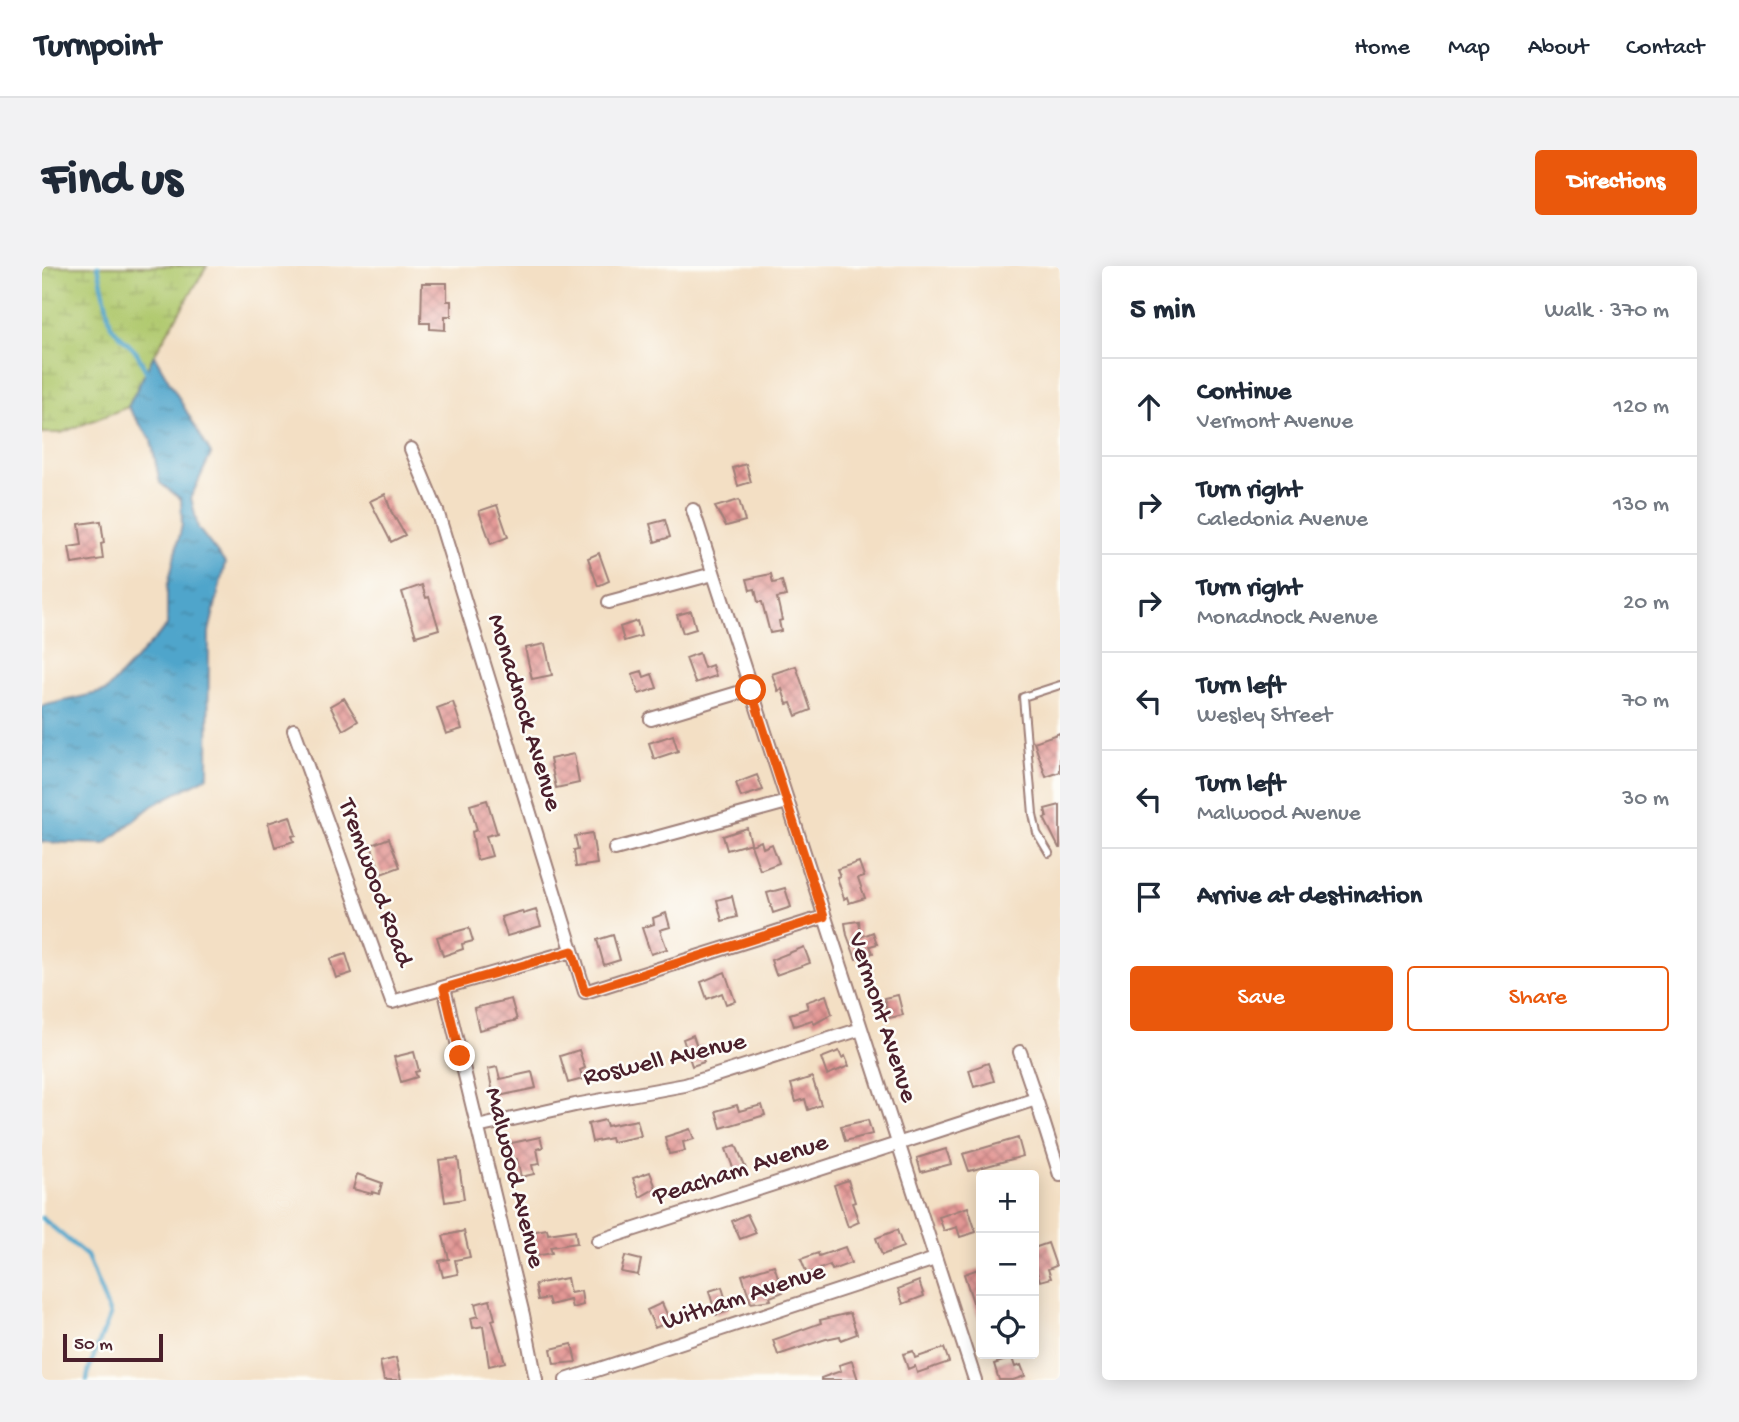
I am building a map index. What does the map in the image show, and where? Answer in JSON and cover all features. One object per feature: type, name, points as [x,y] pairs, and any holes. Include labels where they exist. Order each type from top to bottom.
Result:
[{"type":"street","name":"Monadnock Avenue","points":[[411,449],[437,511],[585,992],[824,917]]},
{"type":"street","name":"Vermont Avenue","points":[[693,509],[972,1379]]},
{"type":"street","points":[[609,602],[713,573]]},
{"type":"street","points":[[651,719],[751,690]]},
{"type":"street","name":"Tremwood Road","points":[[294,730],[392,1002],[444,988]]},
{"type":"street","points":[[615,849],[787,802]]},
{"type":"street","points":[[444,988],[572,951]]},
{"type":"street","name":"Malwood Avenue","points":[[444,988],[523,1315],[536,1380]]},
{"type":"street","name":"Roswell Avenue","points":[[477,1127],[575,1105],[685,1085],[861,1030]]},
{"type":"street","points":[[1020,1052],[1060,1175]]},
{"type":"street","name":"Peacham Avenue","points":[[598,1241],[1036,1100]]},
{"type":"street","name":"Witham Avenue","points":[[566,1380],[935,1259]]},
{"type":"lane","points":[[1049,853],[1037,833],[1033,814],[1023,697],[1060,685]]},
{"type":"green space","points":[[42,266],[207,266],[154,355],[128,407],[61,433],[42,433]]},
{"type":"water","points":[[154,355],[211,454],[191,497],[198,528],[225,563],[209,632],[208,777],[153,805],[105,844],[42,842],[42,706],[106,691],[167,626],[167,588],[182,525],[181,499],[160,483],[151,440],[128,407]]},
{"type":"building","points":[[422,283],[447,283],[447,301],[451,301],[451,316],[445,316],[445,330],[430,329],[430,323],[421,323]]},
{"type":"building","points":[[746,464],[751,482],[738,486],[733,468]]},
{"type":"building","points":[[385,494],[405,535],[391,542],[370,501]]},
{"type":"building","points":[[739,500],[745,521],[726,526],[715,507]]},
{"type":"building","points":[[497,505],[508,537],[491,544],[479,511]]},
{"type":"building","points":[[665,520],[670,537],[655,542],[650,524]]},
{"type":"building","points":[[101,521],[103,559],[72,564],[69,547],[82,545],[79,524]]},
{"type":"building","points":[[599,553],[609,581],[598,586],[588,558]]},
{"type":"building","points":[[771,574],[773,583],[782,581],[786,596],[777,598],[782,620],[779,621],[781,631],[770,633],[762,602],[758,602],[755,589],[750,590],[747,579]]},
{"type":"building","points":[[422,585],[426,598],[429,597],[439,629],[416,636],[402,592]]},
{"type":"building","points":[[691,611],[696,629],[683,633],[677,615]]},
{"type":"building","points":[[637,621],[641,636],[624,641],[620,627]]},
{"type":"building","points":[[545,644],[552,675],[532,679],[525,648]]},
{"type":"building","points":[[699,653],[704,668],[712,665],[716,676],[695,683],[686,658]]},
{"type":"building","points":[[796,666],[811,710],[796,716],[791,703],[787,704],[782,689],[778,691],[772,674]]},
{"type":"building","points":[[642,671],[644,677],[652,674],[657,688],[639,694],[632,674]]},
{"type":"building","points":[[344,698],[358,721],[343,730],[330,706]]},
{"type":"building","points":[[453,702],[462,729],[446,734],[437,708]]},
{"type":"building","points":[[1060,733],[1060,772],[1046,777],[1034,742]]},
{"type":"building","points":[[673,735],[678,751],[654,759],[649,743]]},
{"type":"building","points":[[574,754],[579,783],[556,788],[550,759]]},
{"type":"building","points":[[757,775],[763,790],[741,797],[736,783]]},
{"type":"building","points":[[487,800],[497,833],[486,836],[492,856],[477,860],[472,832],[477,830],[470,805]]},
{"type":"building","points":[[1060,805],[1059,848],[1044,818],[1047,817],[1045,809]]},
{"type":"building","points":[[290,816],[296,835],[292,836],[294,841],[275,847],[268,823]]},
{"type":"building","points":[[747,828],[751,843],[727,850],[723,836]]},
{"type":"building","points":[[592,833],[597,864],[576,867],[574,850],[578,849],[575,836]]},
{"type":"building","points":[[389,838],[400,867],[381,874],[371,845]]},
{"type":"building","points":[[761,841],[763,848],[772,844],[779,863],[760,870],[751,845]]},
{"type":"building","points":[[859,862],[864,876],[858,878],[865,898],[849,903],[847,897],[844,899],[837,869]]},
{"type":"building","points":[[785,888],[791,907],[773,913],[767,893]]},
{"type":"building","points":[[732,896],[737,917],[722,921],[717,900]]},
{"type":"building","points":[[536,910],[541,926],[507,936],[501,917]]},
{"type":"building","points":[[666,913],[670,927],[660,930],[667,949],[651,954],[642,928],[654,924],[653,918]]},
{"type":"building","points":[[859,921],[861,937],[873,932],[877,944],[870,946],[873,953],[856,959],[845,923]]},
{"type":"building","points":[[469,928],[473,941],[462,944],[463,949],[443,956],[437,937]]},
{"type":"building","points":[[613,935],[620,960],[604,965],[597,940]]},
{"type":"building","points":[[804,947],[810,963],[776,975],[771,960]]},
{"type":"building","points":[[346,954],[352,973],[336,978],[330,959]]},
{"type":"building","points":[[725,972],[735,1001],[726,1004],[722,993],[707,999],[701,982]]},
{"type":"building","points":[[826,995],[832,1014],[814,1024],[812,1020],[794,1026],[790,1014],[808,1008],[806,1002]]},
{"type":"building","points":[[898,995],[903,1015],[889,1018],[884,998]]},
{"type":"building","points":[[511,999],[517,1020],[479,1030],[474,1008]]},
{"type":"building","points":[[693,1035],[697,1047],[701,1045],[705,1055],[702,1056],[704,1062],[692,1066],[683,1039]]},
{"type":"building","points":[[579,1050],[585,1068],[580,1070],[583,1079],[568,1083],[560,1056]]},
{"type":"building","points":[[839,1051],[842,1058],[845,1056],[849,1066],[827,1075],[821,1058]]},
{"type":"building","points":[[414,1052],[419,1071],[415,1072],[417,1077],[401,1082],[394,1057]]},
{"type":"building","points":[[988,1063],[994,1081],[974,1087],[969,1070]]},
{"type":"building","points":[[497,1067],[500,1079],[532,1072],[536,1088],[494,1097],[488,1069]]},
{"type":"building","points":[[812,1077],[821,1105],[808,1110],[805,1099],[796,1102],[791,1084]]},
{"type":"building","points":[[737,1105],[739,1111],[762,1105],[765,1115],[721,1128],[716,1111]]},
{"type":"building","points":[[605,1120],[607,1126],[637,1120],[641,1136],[612,1142],[611,1138],[592,1142],[588,1124]]},
{"type":"building","points":[[868,1120],[872,1134],[845,1141],[841,1126]]},
{"type":"building","points":[[690,1129],[694,1139],[683,1142],[685,1151],[669,1154],[665,1137]]},
{"type":"building","points":[[540,1137],[543,1147],[537,1149],[540,1164],[532,1165],[534,1174],[521,1177],[517,1159],[510,1160],[507,1144]]},
{"type":"building","points":[[1018,1138],[1023,1156],[969,1171],[963,1154]]},
{"type":"building","points":[[736,1145],[746,1169],[735,1173],[726,1149]]},
{"type":"building","points":[[946,1149],[951,1164],[921,1172],[917,1158]]},
{"type":"building","points":[[458,1158],[464,1199],[445,1202],[439,1160]]},
{"type":"building","points":[[650,1172],[656,1188],[640,1197],[633,1178]]},
{"type":"building","points":[[357,1174],[382,1183],[379,1194],[353,1189]]},
{"type":"building","points":[[848,1180],[859,1222],[848,1227],[834,1185]]},
{"type":"building","points":[[968,1207],[976,1232],[960,1237],[957,1227],[944,1231],[939,1217]]},
{"type":"building","points":[[747,1214],[756,1233],[740,1239],[732,1221]]},
{"type":"building","points":[[547,1229],[548,1234],[575,1230],[577,1243],[550,1247],[552,1253],[529,1257],[526,1243],[533,1242],[531,1232]]},
{"type":"building","points":[[897,1230],[903,1247],[882,1255],[876,1238]]},
{"type":"building","points":[[464,1231],[470,1257],[455,1260],[458,1274],[443,1277],[439,1261],[449,1259],[443,1236]]},
{"type":"building","points":[[1048,1243],[1056,1266],[1048,1269],[1051,1278],[1040,1281],[1039,1278],[1039,1246]]},
{"type":"building","points":[[845,1247],[851,1263],[832,1270],[830,1265],[807,1274],[801,1259]]},
{"type":"building","points":[[625,1256],[641,1260],[638,1275],[621,1272]]},
{"type":"building","points":[[774,1265],[783,1292],[770,1297],[771,1300],[751,1303],[742,1275]]},
{"type":"building","points":[[976,1270],[976,1312],[964,1274]]},
{"type":"building","points":[[567,1278],[570,1293],[581,1291],[583,1305],[572,1308],[570,1300],[550,1305],[548,1298],[538,1300],[535,1284]]},
{"type":"building","points":[[919,1281],[924,1296],[903,1304],[898,1289]]},
{"type":"building","points":[[722,1287],[729,1311],[716,1315],[709,1291]]},
{"type":"building","points":[[490,1300],[495,1319],[492,1320],[505,1362],[489,1366],[483,1326],[473,1328],[471,1318],[478,1316],[475,1304]]},
{"type":"building","points":[[662,1303],[670,1321],[655,1328],[647,1310]]},
{"type":"building","points":[[850,1313],[857,1334],[841,1340],[840,1336],[826,1339],[778,1355],[773,1340],[821,1323],[820,1320]]},
{"type":"building","points":[[572,1344],[576,1362],[554,1364],[551,1349]]},
{"type":"building","points":[[944,1348],[949,1362],[917,1373],[915,1366],[908,1369],[903,1354],[913,1351],[915,1358]]},
{"type":"building","points":[[396,1358],[401,1380],[384,1380],[380,1362]]},
{"type":"building","points":[[1012,1359],[1015,1367],[1021,1365],[1025,1376],[1013,1380],[999,1380],[994,1364]]},
{"type":"building","points":[[852,1361],[858,1380],[821,1380],[841,1371],[839,1365]]},
{"type":"waterway","points":[[98,266],[111,326],[137,353],[147,373]]},
{"type":"waterway","points":[[42,1218],[87,1256],[110,1315],[87,1380]]},
{"type":"route","points":[[460,1056],[444,988],[572,951],[585,992],[824,917],[751,690]]}]
